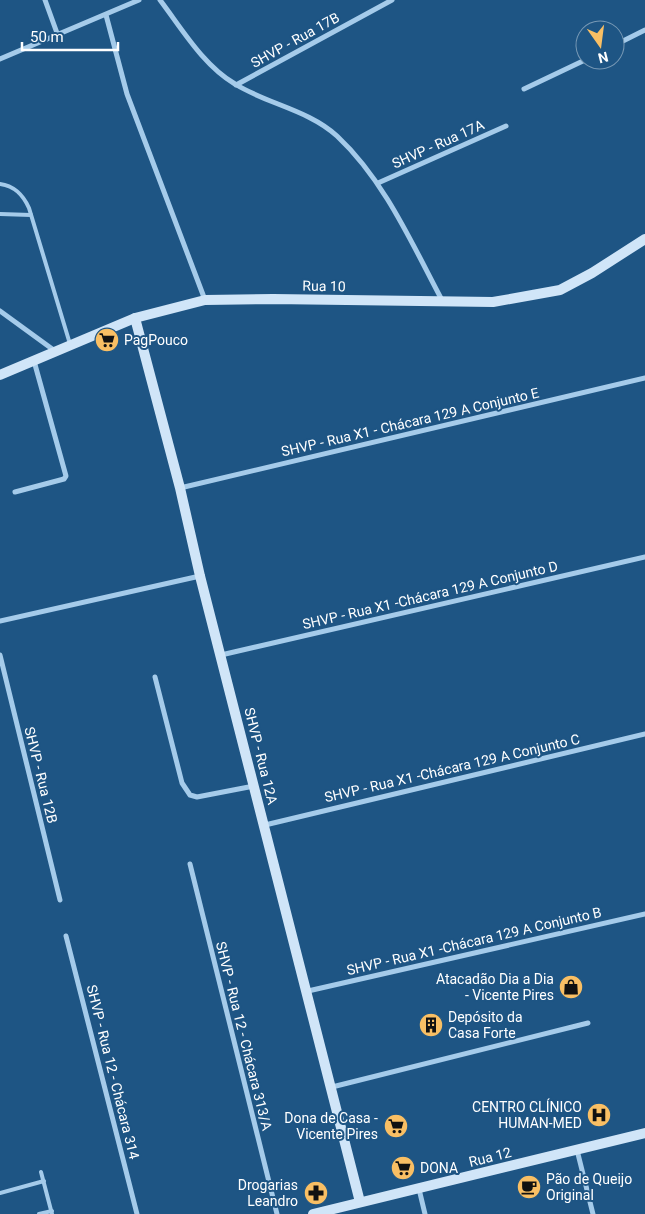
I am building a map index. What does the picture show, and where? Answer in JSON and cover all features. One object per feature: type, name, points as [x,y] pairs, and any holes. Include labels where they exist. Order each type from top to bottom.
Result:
[{"type":"street","points":[[45,0],[58,33]]},
{"type":"street","points":[[0,59],[139,0]]},
{"type":"street","points":[[160,0],[215,70],[236,85],[309,118],[335,135],[378,184],[443,302]]},
{"type":"street","name":"SHVP - Rua 17B","points":[[236,85],[392,0]]},
{"type":"street","points":[[106,15],[127,94],[205,300]]},
{"type":"street","points":[[625,40],[645,30]]},
{"type":"street","points":[[524,89],[575,65]]},
{"type":"street","name":"SHVP - Rua 17A","points":[[378,184],[506,126]]},
{"type":"street","name":"Rua 10","points":[[0,375],[135,318],[205,300],[493,302],[560,290],[592,273],[645,238]]},
{"type":"street","points":[[0,312],[55,352]]},
{"type":"street","name":"SHVP - Rua 12A","points":[[135,318],[180,488],[200,576],[308,992],[360,1202]]},
{"type":"street","points":[[15,492],[64,480],[66,476],[34,361]]},
{"type":"street","name":"SHVP - Rua X1 - Chácara 129 A Conjunto E","points":[[180,488],[645,378]]},
{"type":"street","name":"SHVP - Rua X1 -Chácara 129 A Conjunto D","points":[[221,654],[645,557]]},
{"type":"street","points":[[0,621],[200,576]]},
{"type":"street","name":"SHVP - Rua 12B","points":[[0,655],[60,900]]},
{"type":"street","points":[[155,678],[182,783],[190,795],[197,797],[254,786]]},
{"type":"street","name":"SHVP - Rua X1 -Chácara 129 A Conjunto C","points":[[264,825],[645,734]]},
{"type":"street","name":"SHVP - Rua 12 - Chácara 313/A","points":[[190,864],[277,1214]]},
{"type":"street","name":"SHVP - Rua X1 -Chácara 129 A Conjunto B","points":[[308,992],[645,914]]},
{"type":"street","name":"SHVP - Rua 12 - Chácara 314","points":[[66,936],[137,1214]]},
{"type":"street","points":[[332,1087],[588,1023]]},
{"type":"street","name":"Rua 12","points":[[312,1214],[645,1133]]},
{"type":"street","points":[[577,1150],[593,1214]]},
{"type":"street","points":[[419,1189],[425,1214]]},
{"type":"lane","points":[[0,184],[9,186],[24,197],[70,344]]},
{"type":"lane","points":[[0,214],[31,215]]},
{"type":"lane","points":[[39,1214],[52,1212],[42,1172]]},
{"type":"lane","points":[[0,1193],[44,1181]]},
{"type":"place","name":"PagPouco","points":[[107,340]]},
{"type":"place","name":"Atacadão Dia a Dia - Vicente Pires","points":[[571,987]]},
{"type":"place","name":"Depósito da Casa Forte","points":[[431,1025]]},
{"type":"place","name":"CENTRO CLÍNICO HUMAN-MED","points":[[599,1115]]},
{"type":"place","name":"Dona de Casa - Vicente Pires","points":[[396,1126]]},
{"type":"place","name":"DONA","points":[[403,1168]]},
{"type":"place","name":"Pão de Queijo Original","points":[[529,1187]]},
{"type":"place","name":"Drogarias Leandro","points":[[316,1193]]}]
